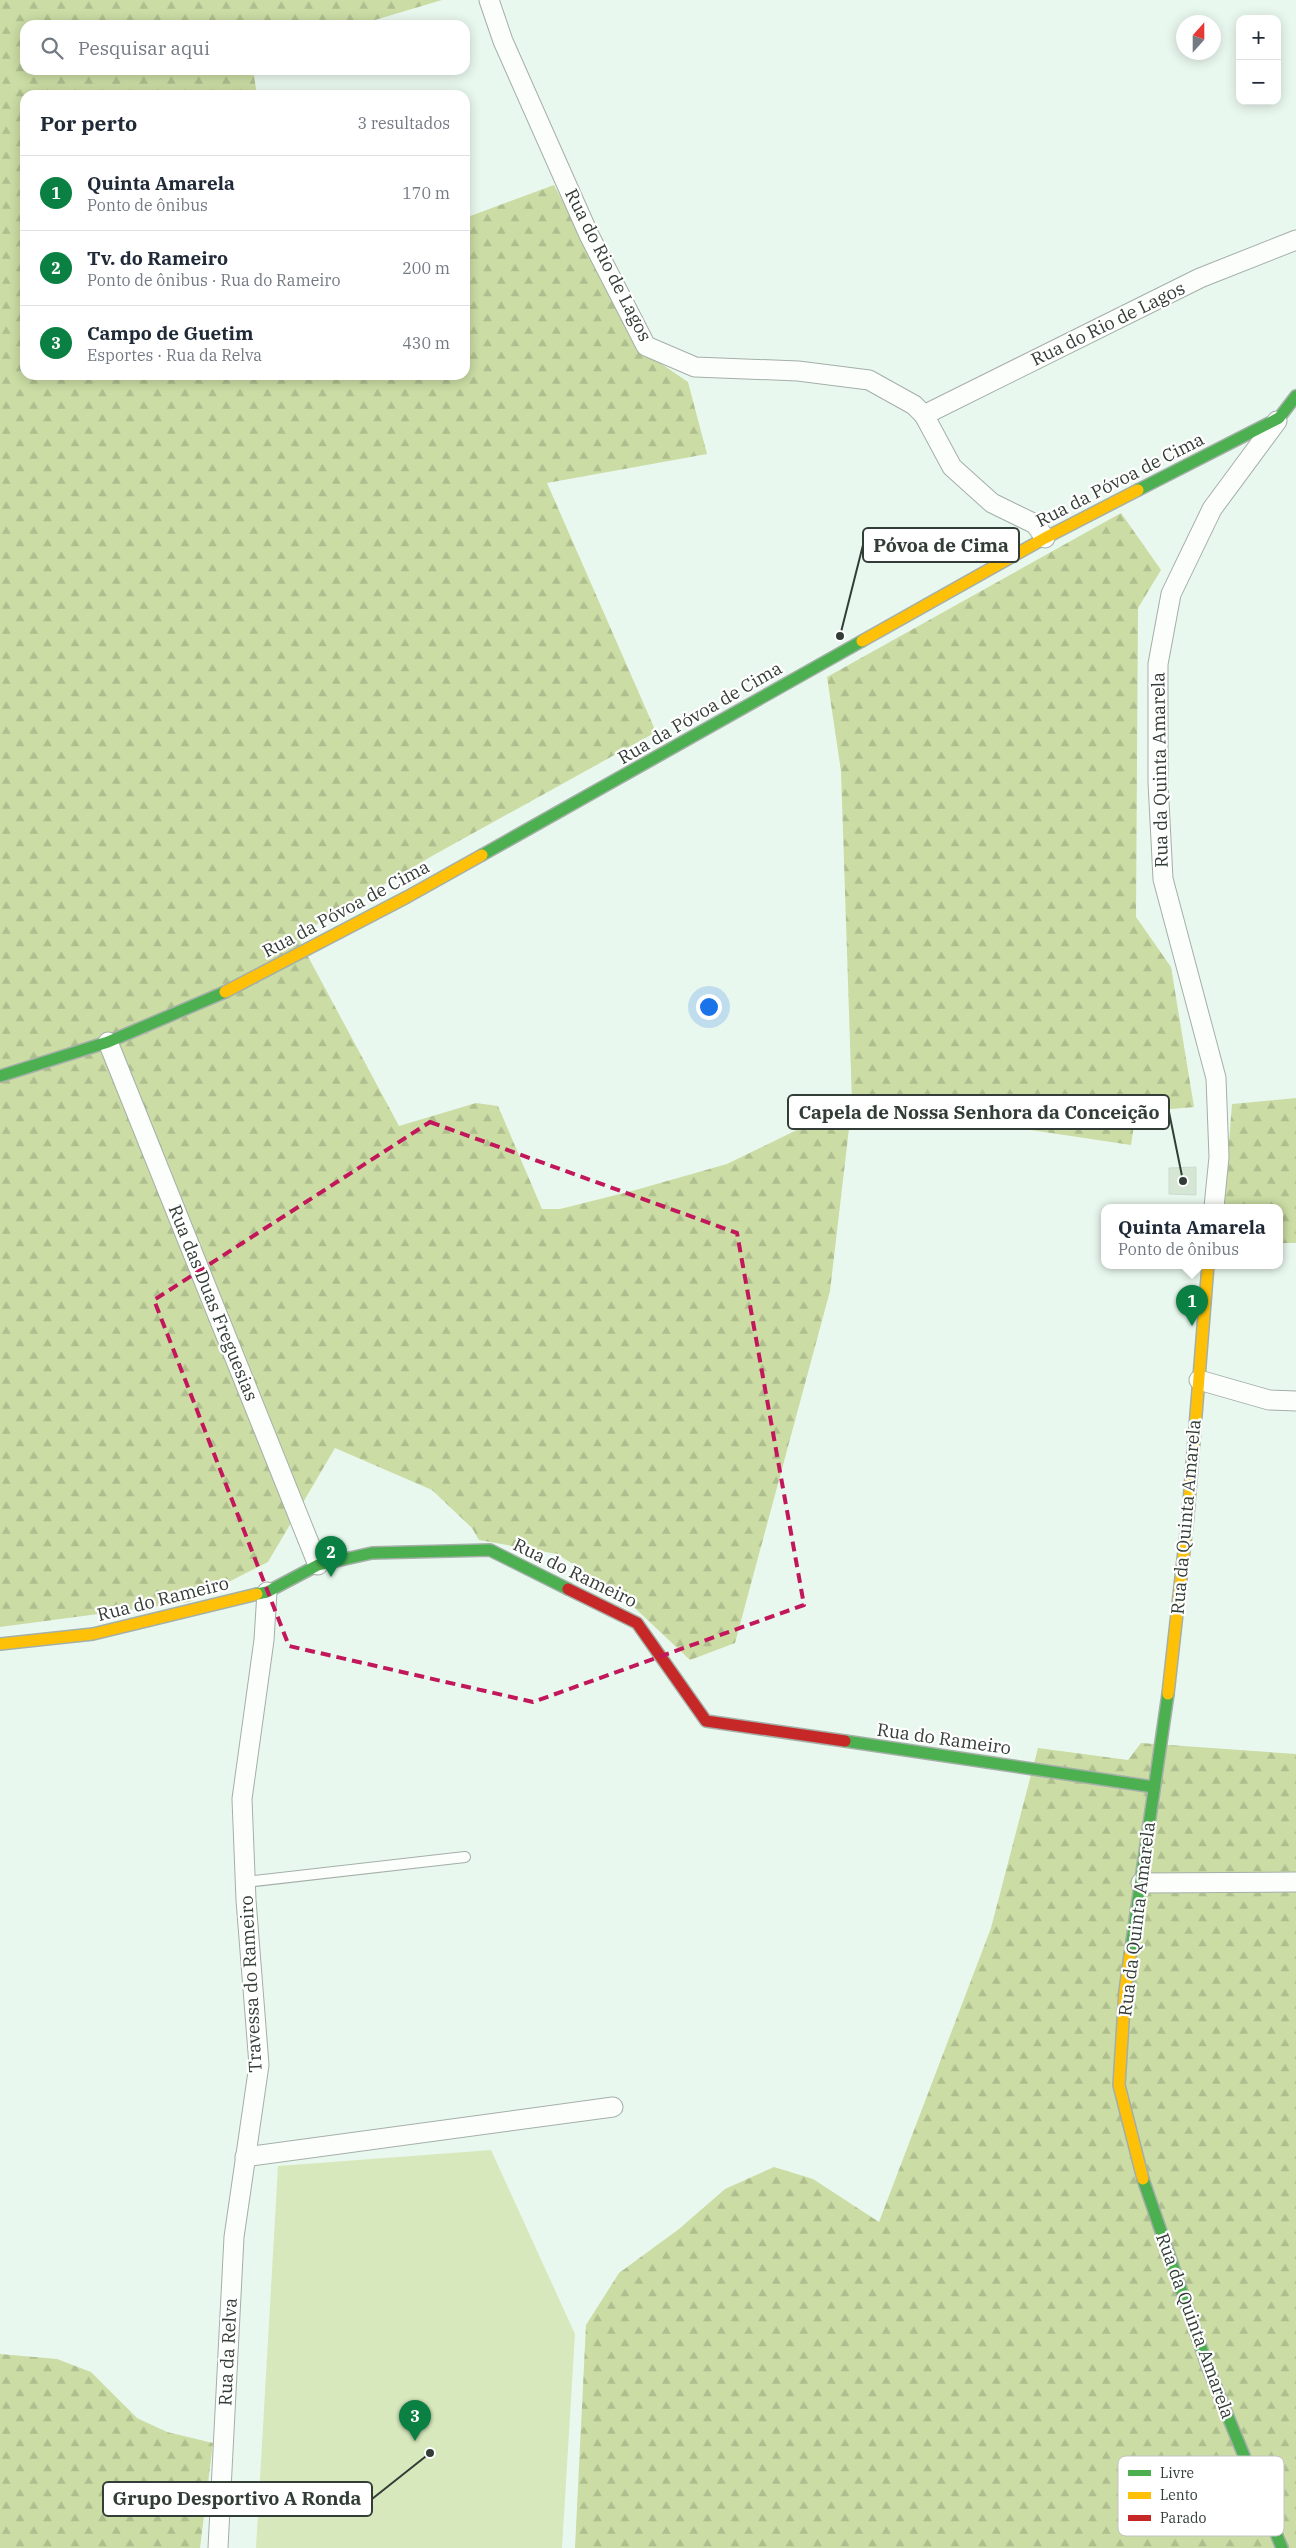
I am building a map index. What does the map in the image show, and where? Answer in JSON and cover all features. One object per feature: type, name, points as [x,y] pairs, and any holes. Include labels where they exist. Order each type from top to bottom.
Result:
[{"type":"street","name":"Rua do Rio de Lagos","points":[[489,0],[503,41],[589,235],[646,346],[695,367],[798,371],[868,380],[914,405],[924,415],[952,467],[992,502],[1035,524],[1045,538]]},
{"type":"street","name":"Rua do Rio de Lagos","points":[[924,415],[1200,278],[1296,240]]},
{"type":"street","name":"Rua da Póvoa de Cima","points":[[0,1076],[108,1042],[222,994],[408,898],[1045,538],[1279,418],[1296,396]]},
{"type":"street","name":"Rua da Quinta Amarela","points":[[1214,1204],[1219,1157],[1216,1078],[1162,879],[1158,782],[1158,664],[1171,594],[1212,509],[1279,418]]},
{"type":"street","name":"Rua das Duas Freguesias","points":[[108,1042],[318,1565]]},
{"type":"street","name":"Rua da Quinta Amarela","points":[[1208,1269],[1188,1515],[1166,1714],[1125,1991],[1119,2085],[1151,2207],[1208,2368],[1244,2456]]},
{"type":"street","points":[[1199,1380],[1269,1400],[1296,1401]]},
{"type":"street","name":"Rua do Rameiro","points":[[0,1644],[93,1634],[266,1592],[318,1565],[372,1552],[490,1550],[637,1623],[706,1721],[1154,1788]]},
{"type":"street","name":"Travessa do Rameiro","points":[[246,2157],[258,2065],[242,1799],[264,1640],[266,1592]]},
{"type":"street","points":[[1141,1883],[1296,1882]]},
{"type":"street","points":[[246,2157],[613,2107]]},
{"type":"street","name":"Rua da Relva","points":[[218,2548],[234,2237],[246,2157]]},
{"type":"street","name":"Rua da Quinta Amarela","points":[[1277,2536],[1282,2548]]},
{"type":"lane","points":[[246,1882],[465,1857]]},
{"type":"highlighted area","points":[[430,1122],[737,1233],[804,1605],[533,1702],[289,1646],[154,1300]]},
{"type":"green space","points":[[0,0],[442,0],[375,20],[20,20],[20,75],[254,75],[256,90],[20,90],[20,380],[470,380],[470,216],[554,185],[629,326],[663,365],[688,382],[707,454],[547,483],[656,732],[432,856],[297,936],[399,1126],[476,1103],[498,1106],[542,1209],[560,1209],[727,1164],[852,1103],[830,1291],[735,1643],[690,1660],[619,1593],[557,1554],[479,1540],[472,1528],[432,1490],[335,1448],[268,1562],[189,1602],[0,1627]]},
{"type":"green space","points":[[1121,513],[1161,570],[1138,608],[1136,917],[1171,967],[1194,1107],[1136,1112],[1131,1145],[852,1103],[841,771],[827,677]]},
{"type":"green space","points":[[1296,1098],[1296,1243],[1283,1243],[1283,1204],[1224,1204],[1232,1104]]},
{"type":"green space","points":[[1141,1743],[1296,1754],[1296,2548],[575,2548],[586,2325],[619,2273],[679,2229],[725,2189],[774,2167],[813,2179],[879,2222],[991,1928],[1038,1748],[1128,1760]]},
{"type":"green space","points":[[491,2150],[575,2334],[562,2548],[256,2548],[278,2166]]},
{"type":"green space","points":[[0,2354],[57,2359],[91,2372],[137,2418],[167,2432],[213,2443],[200,2548],[0,2548]]},
{"type":"building","points":[[1196,1167],[1196,1195],[1169,1194],[1169,1168]]},
{"type":"traffic: fast","points":[[1138,490],[1279,418],[1296,396]]},
{"type":"traffic: fast","points":[[482,855],[862,641]]},
{"type":"traffic: fast","points":[[0,1076],[108,1042],[225,992]]},
{"type":"traffic: fast","points":[[257,1594],[267,1592],[318,1565],[372,1553],[490,1550],[568,1589]]},
{"type":"traffic: fast","points":[[1130,1955],[1168,1694]]},
{"type":"traffic: fast","points":[[845,1741],[1154,1787]]},
{"type":"traffic: fast","points":[[1143,2179],[1208,2368],[1244,2456]]},
{"type":"traffic: fast","points":[[1277,2536],[1282,2548]]},
{"type":"traffic: slow","points":[[862,641],[1045,538],[1138,490]]},
{"type":"traffic: slow","points":[[225,992],[407,897],[482,855]]},
{"type":"traffic: slow","points":[[1168,1694],[1188,1515],[1208,1269]]},
{"type":"traffic: slow","points":[[0,1644],[93,1634],[257,1594]]},
{"type":"traffic: slow","points":[[1130,1955],[1125,1991],[1119,2085],[1143,2179]]},
{"type":"traffic: jam","points":[[568,1589],[637,1623],[706,1721],[845,1741]]},
{"type":"place","name":"Póvoa de Cima","points":[[840,636]]},
{"type":"place","name":"Capela de Nossa Senhora da Conceição","points":[[1183,1181]]},
{"type":"place","name":"Quinta Amarela","points":[[1192,1326]]},
{"type":"place","name":"Tv. do Rameiro","points":[[331,1577]]},
{"type":"place","name":"Campo de Guetim","points":[[415,2441]]},
{"type":"place","name":"Grupo Desportivo A Ronda","points":[[430,2453]]}]
